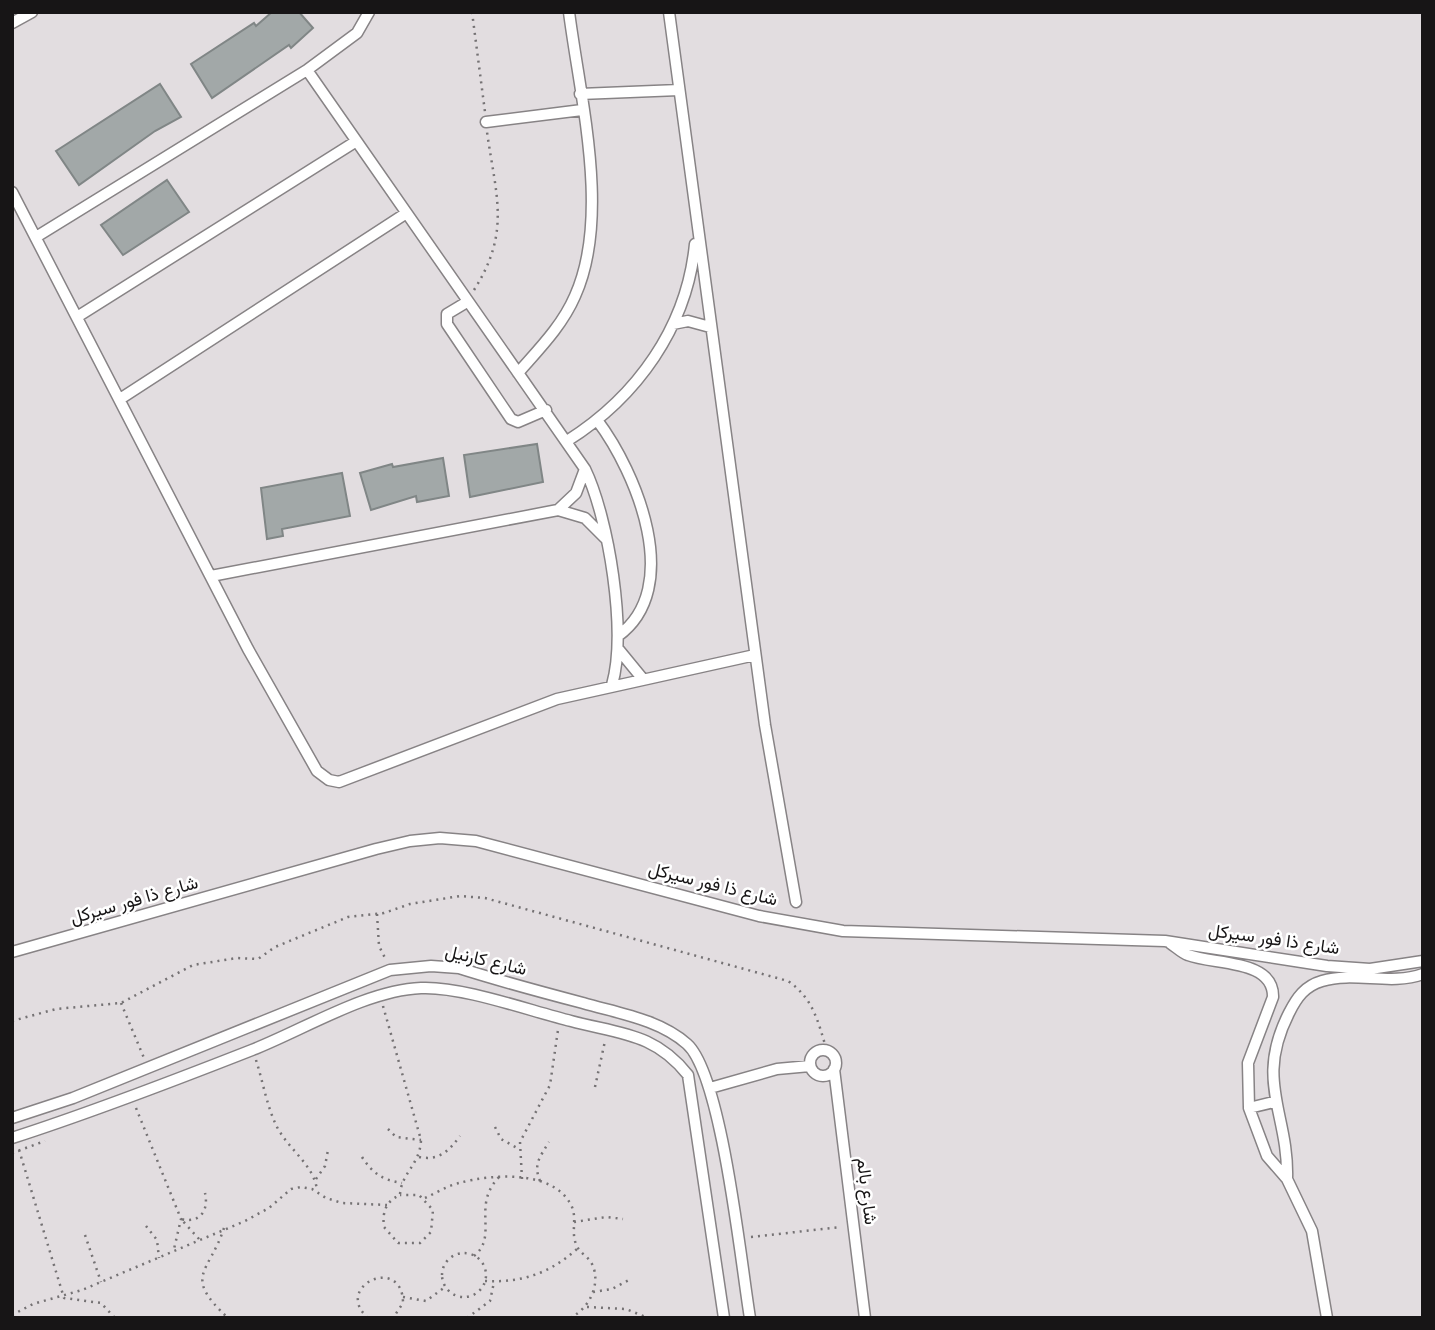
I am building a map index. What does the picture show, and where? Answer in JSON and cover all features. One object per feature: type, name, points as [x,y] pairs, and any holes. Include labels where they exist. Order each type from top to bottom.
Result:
[{"type":"street","points":[[12,23],[32,12]]},
{"type":"street","points":[[36,237],[307,70],[357,33],[369,12]]},
{"type":"street","points":[[518,373],[562,320],[579,286],[590,251],[593,202],[569,12]]},
{"type":"street","points":[[669,12],[755,655],[796,902]]},
{"type":"street","points":[[307,70],[585,469],[599,503],[607,540],[619,650],[612,685]]},
{"type":"street","points":[[580,94],[679,90]]},
{"type":"street","points":[[486,122],[582,110]]},
{"type":"street","points":[[77,317],[355,142]]},
{"type":"street","points":[[13,192],[211,576],[311,761],[330,780],[339,782],[557,699],[755,655]]},
{"type":"street","points":[[120,400],[405,214]]},
{"type":"street","points":[[567,441],[597,420],[637,381],[673,324],[688,282],[697,228]]},
{"type":"street","points":[[467,302],[447,314],[447,324],[511,419],[518,422],[546,410]]},
{"type":"street","points":[[673,324],[696,322],[710,327]]},
{"type":"street","points":[[597,420],[616,445],[630,472],[640,502],[648,549],[650,588],[646,603],[630,627],[618,636]]},
{"type":"street","points":[[558,510],[576,493],[585,469]]},
{"type":"street","points":[[211,576],[558,510],[584,518],[607,540]]},
{"type":"street","points":[[619,650],[642,678]]},
{"type":"street","name":"شارع ذا فور سيركل","points":[[12,952],[376,849],[410,841],[440,838],[505,847],[759,916],[843,931],[950,932],[1166,941],[1327,966],[1370,969],[1423,961]]},
{"type":"street","points":[[1166,941],[1186,954],[1253,970],[1265,974],[1270,980],[1273,997],[1248,1063],[1249,1108],[1267,1156],[1287,1179],[1312,1231],[1327,1318]]},
{"type":"street","name":"شارع كارنيل","points":[[12,1118],[73,1098],[124,1075],[390,970],[431,965],[459,968],[642,1020],[687,1044],[701,1062],[710,1088],[729,1182],[750,1318]]},
{"type":"street","points":[[1287,1179],[1288,1150],[1274,1102],[1272,1065],[1283,1026],[1299,995],[1324,980],[1390,981],[1423,974]]},
{"type":"street","name":"شارع كارنيل","points":[[14,1138],[253,1050],[381,996],[419,988],[449,989],[607,1030],[634,1034],[676,1059],[688,1075],[724,1318]]},
{"type":"street","points":[[634,1034],[642,1020]]},
{"type":"street","points":[[827,1051],[834,1056],[834,1069],[823,1076],[815,1074],[810,1066],[814,1054],[827,1051]]},
{"type":"street","points":[[1248,1063],[1272,1065]]},
{"type":"street","points":[[710,1088],[777,1069],[810,1066]]},
{"type":"street","name":"شارع بالم","points":[[834,1069],[865,1318]]},
{"type":"street","points":[[124,1075],[131,1095]]},
{"type":"street","points":[[1249,1108],[1274,1102]]},
{"type":"street","points":[[706,1187],[729,1182]]},
{"type":"path","points":[[467,302],[489,266],[500,226],[472,12]]},
{"type":"path","points":[[377,914],[379,946],[390,970]]},
{"type":"path","points":[[381,996],[421,1140],[419,1157],[402,1183],[400,1195]]},
{"type":"path","points":[[121,1003],[148,1066]]},
{"type":"path","points":[[522,1179],[519,1149],[523,1135],[550,1085],[559,1018]]},
{"type":"path","points":[[595,1087],[607,1030]]},
{"type":"path","points":[[253,1050],[277,1126],[297,1158],[316,1179],[317,1191]]},
{"type":"path","points":[[131,1095],[181,1219],[199,1239]]},
{"type":"path","points":[[495,1127],[501,1139],[519,1149]]},
{"type":"path","points":[[388,1129],[396,1137],[421,1140]]},
{"type":"path","points":[[419,1157],[444,1154],[460,1136]]},
{"type":"path","points":[[14,1138],[64,1297]]},
{"type":"path","points":[[540,1181],[536,1171],[537,1162],[549,1142]]},
{"type":"path","points":[[316,1179],[325,1167],[328,1150]]},
{"type":"path","points":[[362,1157],[369,1168],[383,1179],[402,1183]]},
{"type":"path","points":[[474,1256],[486,1238],[483,1210],[486,1195],[499,1177]]},
{"type":"path","points":[[425,1198],[457,1183],[499,1177],[540,1181],[555,1188],[567,1200],[574,1222],[573,1236],[578,1248],[594,1266],[593,1292],[576,1317],[569,1318]]},
{"type":"path","points":[[12,1315],[33,1304],[64,1297],[101,1282],[262,1212],[291,1189],[301,1187],[317,1191],[326,1198],[342,1203],[387,1205]]},
{"type":"path","points":[[181,1219],[194,1220],[201,1215],[206,1206],[205,1193]]},
{"type":"path","points":[[413,1193],[425,1198],[433,1210],[434,1225],[427,1238],[413,1245],[398,1243],[387,1233],[383,1219],[387,1205],[400,1195],[413,1193]]},
{"type":"path","points":[[574,1222],[606,1217],[623,1219]]},
{"type":"path","points":[[173,1250],[181,1219]]},
{"type":"path","points":[[146,1226],[157,1240],[159,1258]]},
{"type":"path","points":[[737,1238],[854,1226]]},
{"type":"path","points":[[224,1228],[201,1275],[205,1293],[228,1318]]},
{"type":"path","points":[[85,1235],[101,1282]]},
{"type":"path","points":[[485,1281],[519,1280],[543,1273],[578,1248]]},
{"type":"path","points":[[460,1254],[474,1256],[484,1266],[485,1281],[478,1292],[467,1297],[454,1295],[445,1287],[442,1273],[448,1261],[460,1254]]},
{"type":"path","points":[[368,1318],[360,1308],[359,1294],[372,1279],[392,1280],[403,1297],[401,1309],[393,1318]]},
{"type":"path","points":[[593,1292],[612,1289],[629,1280]]},
{"type":"path","points":[[467,1318],[491,1301],[494,1282]]},
{"type":"path","points":[[403,1297],[426,1301],[445,1287]]},
{"type":"path","points":[[64,1297],[101,1303],[115,1318]]},
{"type":"path","points":[[586,1306],[626,1309],[648,1318]]},
{"type":"building","points":[[272,12],[299,12],[313,28],[291,48],[289,45],[212,98],[191,64],[254,23],[256,26]]},
{"type":"building","points":[[160,84],[181,117],[155,131],[79,185],[56,151]]},
{"type":"building","points":[[167,180],[189,212],[123,255],[101,225]]},
{"type":"building","points":[[537,444],[543,482],[470,497],[464,455]]},
{"type":"building","points":[[443,458],[449,496],[417,502],[416,496],[371,510],[360,473],[392,464],[393,467]]},
{"type":"building","points":[[342,473],[350,516],[282,529],[283,536],[267,539],[261,488]]}]
